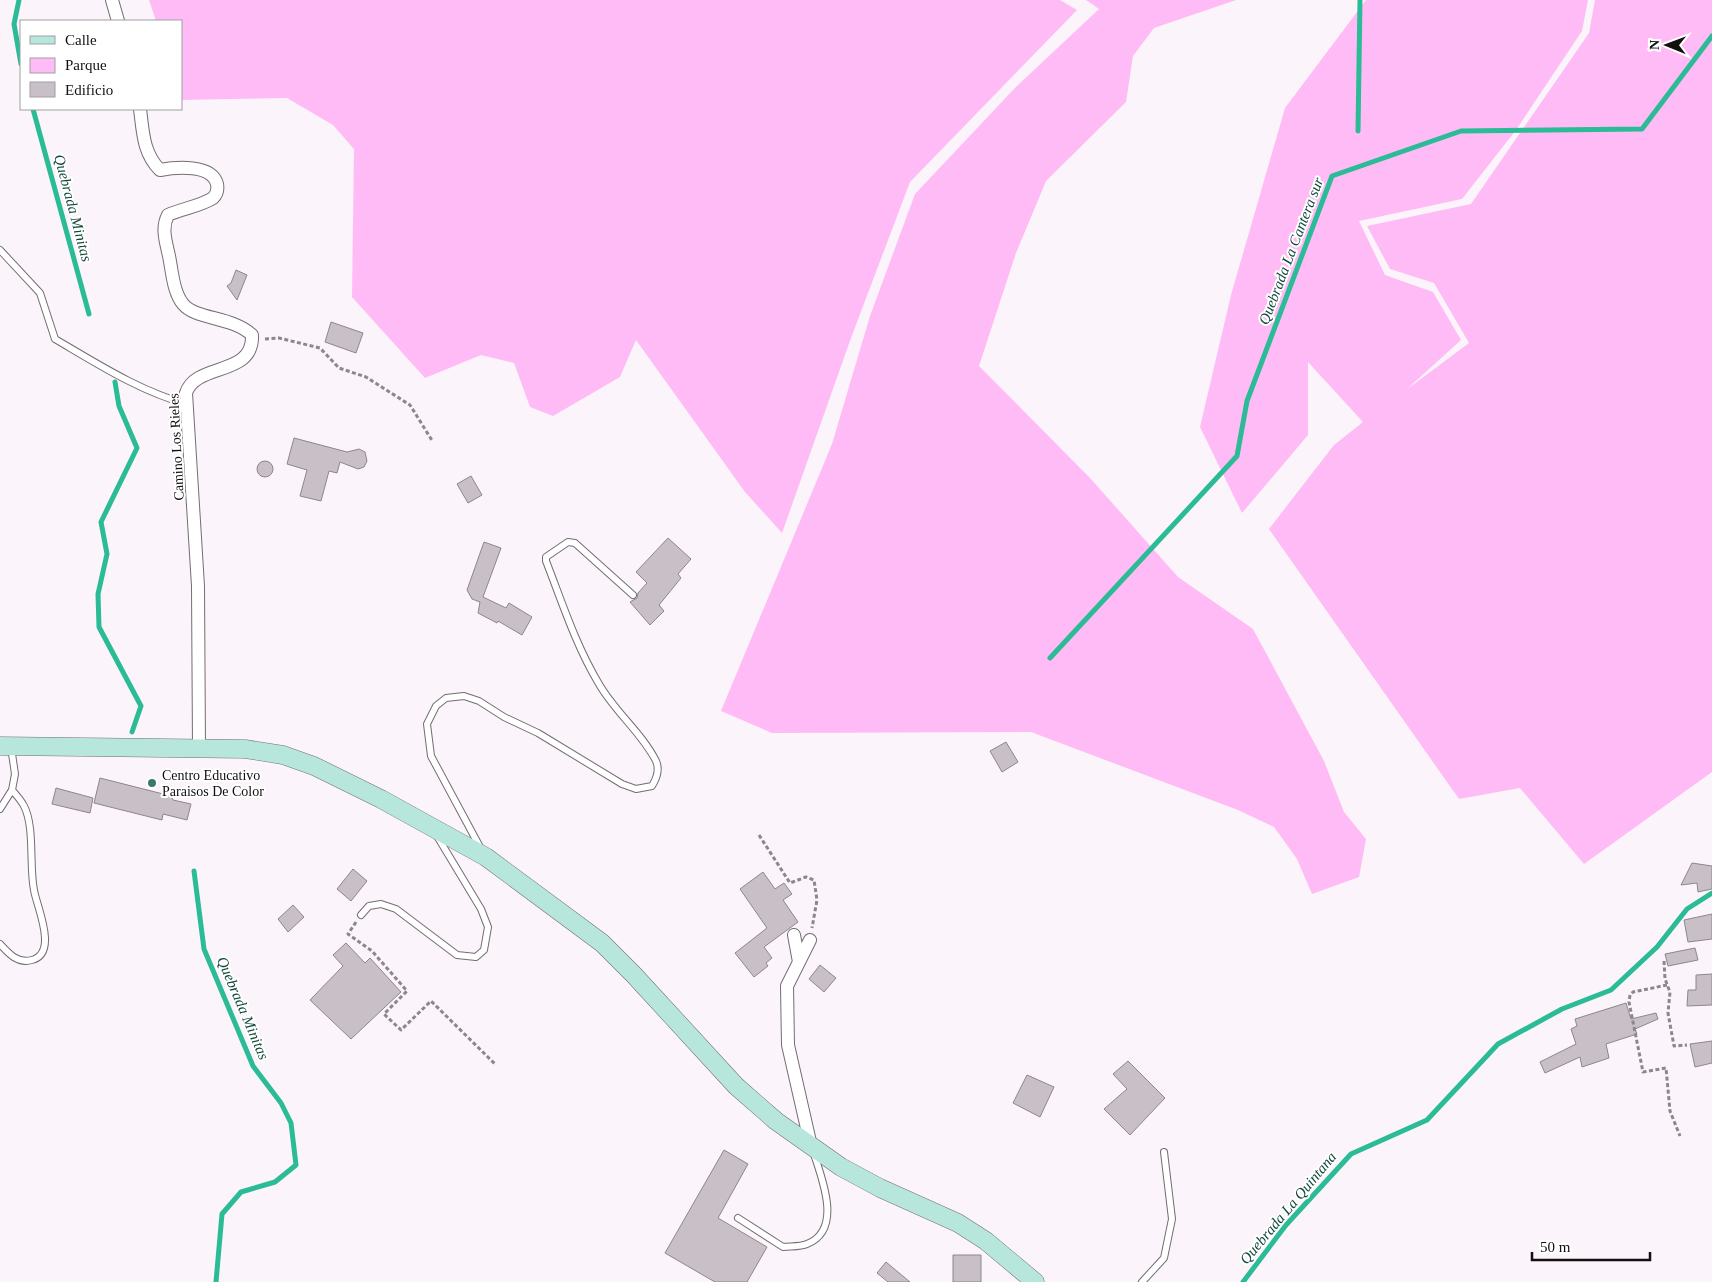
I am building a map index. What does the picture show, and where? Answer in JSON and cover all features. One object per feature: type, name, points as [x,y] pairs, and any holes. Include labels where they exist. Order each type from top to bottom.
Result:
[{"type":"main road","points":[[5,746],[245,749],[283,755],[314,766],[432,827],[486,857],[602,943],[736,1086],[776,1121],[842,1167],[880,1188],[924,1206],[958,1223],[986,1241],[1035,1282]]},
{"type":"street","points":[[112,0],[118,20]]},
{"type":"street","points":[[140,110],[145,144],[151,160],[160,170],[203,170],[215,179],[218,186],[217,194],[211,199],[168,215],[164,221],[164,232],[177,293],[182,303],[190,310],[236,323],[244,327],[252,335],[252,339]]},
{"type":"street","name":"Camino Los Rieles","points":[[200,748],[198,586],[186,393],[189,384],[245,357],[252,346],[252,339]]},
{"type":"street","points":[[794,935],[799,962]]},
{"type":"street","points":[[810,940],[787,986],[788,1045],[811,1146]]},
{"type":"lane","points":[[0,250],[40,293],[55,339],[94,362],[164,398],[187,404]]},
{"type":"lane","points":[[486,857],[431,756],[427,724],[431,713],[446,698],[464,696],[478,701],[504,718],[538,733],[622,784],[636,789],[652,786],[658,770],[656,761],[629,724],[614,708],[598,684],[577,640],[546,557],[572,542],[633,595]]},
{"type":"lane","points":[[0,809],[12,790],[15,774],[5,746]]},
{"type":"lane","points":[[0,944],[12,957],[26,961],[36,959],[42,953],[45,941],[43,919],[34,891],[29,832],[24,807],[12,790]]},
{"type":"lane","points":[[361,915],[369,906],[381,904],[396,910],[457,955],[476,957],[484,950],[488,927],[481,909],[432,827]]},
{"type":"lane","points":[[738,1218],[784,1247],[807,1244],[820,1234],[827,1216],[827,1192],[811,1146]]},
{"type":"lane","points":[[1142,1282],[1164,1258],[1172,1219],[1164,1152]]},
{"type":"path","points":[[252,339],[279,338],[320,348],[339,368],[366,377],[410,405],[433,442]]},
{"type":"path","points":[[759,835],[790,883],[806,877],[814,880],[817,900],[810,940]]},
{"type":"path","points":[[361,915],[348,934],[372,951],[407,991],[384,1014],[401,1030],[431,1001],[496,1065]]},
{"type":"path","points":[[1664,961],[1667,985],[1670,992],[1668,1012],[1674,1046],[1687,1046]]},
{"type":"path","points":[[1667,985],[1633,992],[1630,995],[1629,1002],[1643,1072],[1666,1068],[1670,1111],[1680,1136]]},
{"type":"green space","points":[[149,0],[1060,0],[1077,10],[910,182],[851,338],[782,533],[745,492],[636,340],[620,377],[553,416],[530,407],[514,363],[481,355],[425,378],[352,297],[354,149],[333,125],[287,98],[182,100],[182,20],[156,20]]},
{"type":"green space","points":[[1086,0],[1236,0],[1154,28],[1133,56],[1126,102],[1046,181],[1016,253],[979,366],[1090,478],[1178,577],[1253,629],[1324,761],[1344,812],[1366,839],[1359,877],[1312,894],[1297,859],[1274,827],[1238,810],[1031,732],[772,733],[721,711],[832,444],[870,316],[915,194],[1014,89],[1099,9]]},
{"type":"green space","points":[[1366,0],[1588,0],[1582,31],[1516,130],[1462,199],[1359,221],[1385,275],[1433,292],[1461,340],[1406,390],[1469,343],[1434,283],[1390,269],[1367,226],[1471,204],[1589,33],[1595,0],[1712,0],[1712,772],[1584,864],[1520,788],[1459,799],[1269,529],[1334,445],[1363,422],[1308,362],[1308,435],[1242,513],[1200,427],[1231,295],[1285,108]]},
{"type":"building","points":[[236,270],[247,275],[237,300],[227,286],[231,283]]},
{"type":"building","points":[[331,322],[363,333],[356,353],[325,342]]},
{"type":"building","points":[[294,438],[347,452],[359,449],[365,452],[367,461],[364,467],[358,469],[340,462],[337,473],[329,471],[321,501],[300,496],[307,470],[287,464]]},
{"type":"building","points":[[262,461],[268,461],[273,466],[271,475],[262,477],[257,472],[257,466]]},
{"type":"building","points":[[471,476],[482,495],[468,503],[457,484]]},
{"type":"building","points":[[668,538],[691,559],[678,574],[681,578],[659,605],[664,611],[650,625],[630,602],[637,598],[638,593],[647,583],[636,572]]},
{"type":"building","points":[[484,542],[501,548],[483,597],[506,608],[509,603],[532,617],[522,635],[498,621],[497,623],[478,613],[480,602],[472,599],[467,590]]},
{"type":"building","points":[[1006,742],[1018,762],[1002,772],[990,751]]},
{"type":"building","points":[[100,778],[171,796],[173,800],[191,804],[187,820],[163,814],[162,820],[94,803]]},
{"type":"building","points":[[56,788],[93,798],[90,813],[52,804]]},
{"type":"building","points":[[1692,863],[1712,866],[1712,889],[1698,892],[1697,883],[1681,885]]},
{"type":"building","points":[[353,869],[367,881],[351,901],[337,889]]},
{"type":"building","points":[[763,872],[775,889],[784,883],[792,894],[783,900],[798,922],[764,947],[772,958],[766,963],[768,966],[754,977],[735,953],[767,928],[740,889]]},
{"type":"building","points":[[293,905],[304,917],[288,932],[278,919]]},
{"type":"building","points":[[1712,914],[1712,939],[1688,942],[1684,920]]},
{"type":"building","points":[[346,943],[365,963],[370,958],[401,992],[351,1039],[310,1000],[343,966],[333,955]]},
{"type":"building","points":[[1695,948],[1698,960],[1668,966],[1665,954]]},
{"type":"building","points":[[820,965],[836,978],[824,992],[809,979]]},
{"type":"building","points":[[1712,974],[1712,1005],[1687,1006],[1688,990],[1696,990],[1696,975]]},
{"type":"building","points":[[1626,1003],[1631,1019],[1656,1013],[1658,1019],[1635,1029],[1637,1034],[1606,1044],[1609,1058],[1582,1067],[1580,1057],[1545,1073],[1540,1062],[1576,1044],[1571,1029],[1577,1026],[1575,1019]]},
{"type":"building","points":[[1712,1041],[1712,1063],[1695,1067],[1690,1044]]},
{"type":"building","points":[[1128,1061],[1165,1098],[1130,1135],[1104,1109],[1127,1089],[1113,1074]]},
{"type":"building","points":[[1027,1075],[1054,1087],[1040,1117],[1013,1103]]},
{"type":"building","points":[[724,1150],[748,1164],[718,1218],[767,1247],[747,1282],[715,1282],[665,1253]]},
{"type":"building","points":[[953,1255],[981,1255],[981,1282],[953,1282]]},
{"type":"building","points":[[886,1262],[910,1282],[888,1282],[877,1273]]},
{"type":"waterway","name":"Quebrada Minitas","points":[[19,0],[14,24],[20,58]]},
{"type":"waterway","points":[[1358,131],[1360,0]]},
{"type":"waterway","name":"Quebrada La Cantera sur","points":[[1050,658],[1237,456],[1247,401],[1332,176],[1461,131],[1642,129],[1712,36]]},
{"type":"waterway","name":"Quebrada Minitas","points":[[33,110],[89,314]]},
{"type":"waterway","name":"Quebrada Minitas","points":[[115,382],[119,406],[137,448],[101,522],[107,554],[98,594],[99,627],[141,706],[132,732]]},
{"type":"waterway","name":"Quebrada Minitas","points":[[194,871],[204,949],[253,1066],[281,1103],[291,1123],[296,1165],[275,1182],[241,1192],[222,1214],[216,1282]]},
{"type":"waterway","name":"Quebrada La Quintana","points":[[1243,1282],[1286,1225],[1351,1154],[1427,1120],[1498,1044],[1562,1009],[1611,990],[1657,947],[1687,909],[1712,893]]},
{"type":"place","name":"Centro Educativo Paraisos De Color","points":[[152,783]]}]
